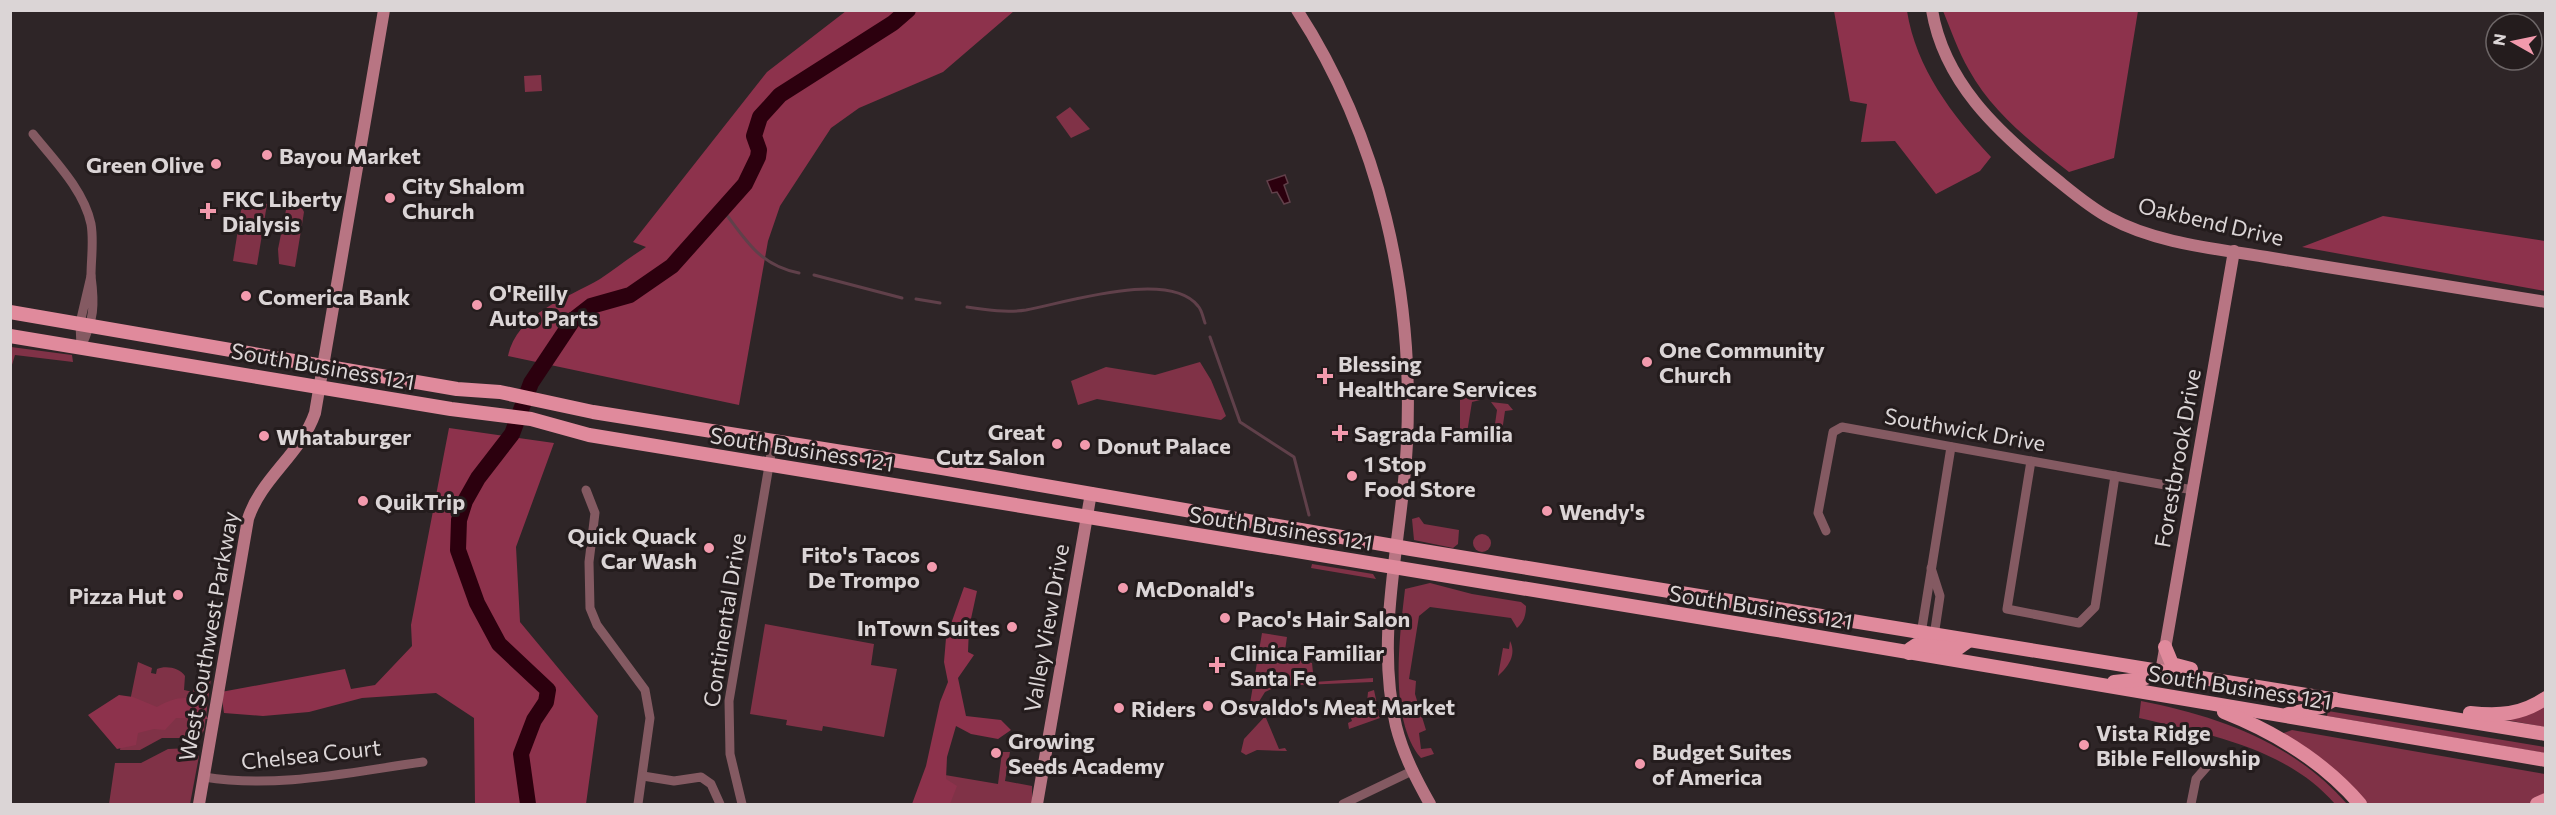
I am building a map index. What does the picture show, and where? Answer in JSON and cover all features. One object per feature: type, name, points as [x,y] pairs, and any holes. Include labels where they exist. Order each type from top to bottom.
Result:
[{"type":"main road","name":"South Business 121","points":[[10,312],[457,389],[500,392],[593,412],[1397,547],[2546,734]]},
{"type":"main road","name":"South Business 121","points":[[10,336],[320,386],[451,410],[531,419],[589,435],[2546,760]]},
{"type":"main road","points":[[1646,609],[1650,587]]},
{"type":"main road","points":[[1909,653],[1912,646],[1916,645],[1957,649],[1968,640]]},
{"type":"main road","points":[[2165,647],[2172,664],[2197,670],[2207,680]]},
{"type":"main road","points":[[2100,685],[2144,679],[2161,672]]},
{"type":"main road","points":[[2283,715],[2321,707],[2332,699],[2400,703],[2499,716],[2535,705],[2546,698]]},
{"type":"main road","points":[[2185,699],[2264,727],[2323,768],[2360,804]]},
{"type":"main road","points":[[2537,804],[2546,800]]},
{"type":"street","name":"West Southwest Parkway","points":[[199,804],[250,514],[262,490],[308,431],[315,413],[384,10]]},
{"type":"street","points":[[1298,10],[1322,49],[1344,92],[1363,140],[1379,191],[1396,267],[1409,384],[1407,455],[1388,622],[1390,681],[1396,724],[1412,771],[1430,804]]},
{"type":"street","name":"Oakbend Drive","points":[[1932,10],[1942,48],[1968,94],[1994,127],[2069,189],[2110,219],[2169,238],[2234,251],[2546,302]]},
{"type":"street","points":[[33,134],[67,177],[84,206],[91,224],[91,276],[81,347]]},
{"type":"street","name":"Forestbrook Drive","points":[[2161,672],[2234,251]]},
{"type":"street","name":"Southwick Drive","points":[[1826,531],[1818,513],[1833,432],[1842,427],[2193,490]]},
{"type":"street","name":"Continental Drive","points":[[742,804],[730,754],[728,711],[773,442]]},
{"type":"street","points":[[1928,635],[1930,566],[1951,447]]},
{"type":"street","points":[[2031,461],[2007,609],[2079,623],[2095,607],[2115,476]]},
{"type":"street","points":[[586,490],[595,513],[590,562],[590,608],[597,625],[645,690],[650,718],[638,804]]},
{"type":"street","name":"Valley View Drive","points":[[1037,804],[1091,494]]},
{"type":"street","points":[[1928,635],[1940,596],[1930,566]]},
{"type":"street","name":"Chelsea Court","points":[[204,777],[254,783],[423,762]]},
{"type":"street","points":[[2192,804],[2196,779],[2210,763]]},
{"type":"street","points":[[1343,804],[1412,771]]},
{"type":"street","points":[[643,776],[674,780],[701,777],[711,784],[720,804]]},
{"type":"shaded area","points":[[846,11],[1014,11],[943,72],[859,108],[831,128],[780,206],[768,241],[739,405],[508,356],[513,341],[532,318],[558,301],[600,279],[646,247],[633,242],[767,72]]},
{"type":"shaded area","points":[[1834,11],[1907,11],[1918,52],[1927,71],[1950,107],[1991,157],[1980,171],[1936,194],[1895,141],[1861,142],[1867,104],[1850,101]]},
{"type":"shaded area","points":[[1943,11],[2138,11],[2114,158],[2069,172],[2027,138],[2001,113],[1978,85],[1961,55]]},
{"type":"shaded area","points":[[541,75],[542,91],[525,92],[524,76]]},
{"type":"shaded area","points":[[1070,107],[1090,129],[1071,138],[1056,117]]},
{"type":"shaded area","points":[[1285,175],[1288,183],[1284,185],[1290,202],[1284,204],[1277,192],[1272,193],[1267,181]]},
{"type":"shaded area","points":[[243,198],[267,204],[257,265],[233,261]]},
{"type":"shaded area","points":[[287,205],[302,208],[304,212],[295,267],[279,264],[278,249]]},
{"type":"shaded area","points":[[2383,216],[2545,241],[2545,291],[2302,247]]},
{"type":"shaded area","points":[[11,347],[72,355],[73,362],[15,355],[11,368]]},
{"type":"shaded area","points":[[1200,362],[1211,380],[1226,416],[1221,420],[1097,399],[1078,405],[1071,381],[1106,367],[1155,375]]},
{"type":"shaded area","points":[[1454,394],[1480,400],[1472,402],[1467,433],[1470,434],[1469,438],[1454,437],[1455,432],[1460,432],[1460,400],[1452,397]]},
{"type":"shaded area","points":[[1491,402],[1508,404],[1513,410],[1505,411],[1501,438],[1509,440],[1508,445],[1487,442],[1488,437],[1493,438],[1497,410]]},
{"type":"shaded area","points":[[449,428],[554,443],[516,547],[520,622],[598,716],[586,804],[475,804],[474,718],[436,693],[362,698],[309,712],[263,716],[224,713],[221,692],[345,669],[351,689],[375,685],[412,646],[411,625]]},
{"type":"shaded area","points":[[1419,517],[1424,524],[1459,530],[1458,544],[1453,548],[1414,540],[1412,519]]},
{"type":"shaded area","points":[[1482,534],[1488,537],[1491,543],[1488,549],[1482,552],[1476,549],[1473,543],[1476,537]]},
{"type":"shaded area","points":[[1312,564],[1373,574],[1376,579],[1311,568]]},
{"type":"shaded area","points":[[1430,583],[1472,594],[1521,602],[1526,609],[1523,621],[1517,628],[1511,618],[1430,607],[1419,616],[1409,679],[1416,681],[1415,694],[1426,730],[1419,733],[1421,749],[1431,748],[1434,754],[1421,758],[1404,722],[1400,700],[1399,652],[1405,589]]},
{"type":"shaded area","points":[[964,587],[977,591],[969,628],[968,652],[974,655],[958,678],[966,716],[1001,720],[1011,730],[998,739],[971,734],[956,726],[947,757],[946,779],[957,786],[950,804],[912,804],[926,766],[940,702],[948,682],[944,662],[946,638]]},
{"type":"shaded area","points":[[765,624],[874,644],[871,665],[897,669],[884,737],[823,726],[822,731],[786,725],[787,720],[750,714]]},
{"type":"shaded area","points":[[1262,633],[1287,637],[1284,657],[1312,663],[1314,682],[1373,678],[1373,682],[1278,686],[1265,692],[1250,716],[1248,715]]},
{"type":"shaded area","points":[[1510,641],[1512,656],[1498,676],[1503,648],[1509,649]]},
{"type":"shaded area","points":[[138,662],[152,668],[151,673],[156,674],[157,669],[164,667],[180,671],[185,676],[184,690],[193,692],[194,688],[202,688],[203,681],[196,680],[204,673],[211,678],[204,730],[200,738],[162,738],[140,750],[120,750]]},
{"type":"shaded area","points":[[1374,690],[1380,718],[1349,729],[1348,723],[1352,721],[1349,712],[1344,713],[1341,706],[1367,703],[1368,692]]},
{"type":"shaded area","points":[[119,695],[133,697],[157,707],[181,698],[207,702],[208,719],[176,718],[165,730],[154,729],[138,733],[136,745],[117,749],[88,715]]},
{"type":"shaded area","points":[[2141,701],[2198,715],[2253,735],[2303,764],[2347,804],[2335,804],[2315,785],[2270,756],[2218,737],[2139,718]]},
{"type":"shaded area","points":[[2545,706],[2545,727],[2507,720]]},
{"type":"shaded area","points":[[1270,711],[1272,715],[1266,718],[1279,749],[1285,748],[1287,751],[1257,750],[1246,755],[1241,752],[1244,739]]},
{"type":"shaded area","points":[[2328,711],[2545,747],[2545,753],[2327,716]]},
{"type":"shaded area","points":[[2292,730],[2545,774],[2545,802],[2541,804],[2368,804],[2356,791],[2281,734]]},
{"type":"shaded area","points":[[190,748],[199,756],[190,804],[109,804],[115,763],[141,763],[168,749]]},
{"type":"shaded area","points":[[1002,752],[1010,752],[1005,781],[1032,786],[1032,804],[947,804],[945,775],[998,784]]},
{"type":"waterway","points":[[528,804],[521,754],[534,720],[546,702],[548,690],[499,644],[477,603],[458,550],[459,520],[465,501],[478,478],[512,434],[531,383],[573,320],[591,306],[630,295],[672,266],[745,184],[758,157],[759,150],[754,136],[760,117],[780,95],[893,23],[908,10]]},
{"type":"waterway","points":[[723,210],[747,241],[763,257],[773,264],[799,273]]},
{"type":"waterway","points":[[814,275],[902,298]]},
{"type":"waterway","points":[[967,307],[1019,311],[1116,292],[1141,289],[1164,290],[1184,295],[1198,306],[1205,323]]},
{"type":"waterway","points":[[916,299],[940,303]]},
{"type":"waterway","points":[[1210,337],[1240,422],[1294,457],[1309,515]]},
{"type":"place","name":"Bayou Market","points":[[267,155]]},
{"type":"place","name":"Green Olive","points":[[216,164]]},
{"type":"place","name":"City Shalom Church","points":[[390,198]]},
{"type":"place","name":"FKC Liberty Dialysis","points":[[208,211]]},
{"type":"place","name":"Comerica Bank","points":[[246,296]]},
{"type":"place","name":"O'Reilly Auto Parts","points":[[477,305]]},
{"type":"place","name":"One Community Church","points":[[1647,362]]},
{"type":"place","name":"Blessing Healthcare Services","points":[[1325,376]]},
{"type":"place","name":"Sagrada Familia","points":[[1340,433]]},
{"type":"place","name":"Whataburger","points":[[264,436]]},
{"type":"place","name":"Great Cutz Salon","points":[[1057,444]]},
{"type":"place","name":"Donut Palace","points":[[1085,445]]},
{"type":"place","name":"1 Stop Food Store","points":[[1352,476]]},
{"type":"place","name":"QuikTrip","points":[[363,501]]},
{"type":"place","name":"Wendy's","points":[[1547,511]]},
{"type":"place","name":"Quick Quack Car Wash","points":[[709,548]]},
{"type":"place","name":"Fito's Tacos De Trompo","points":[[932,567]]},
{"type":"place","name":"McDonald's","points":[[1123,588]]},
{"type":"place","name":"Pizza Hut","points":[[178,595]]},
{"type":"place","name":"Paco's Hair Salon","points":[[1225,618]]},
{"type":"place","name":"InTown Suites","points":[[1012,627]]},
{"type":"place","name":"Clinica Familiar Santa Fe","points":[[1217,665]]},
{"type":"place","name":"Osvaldo's Meat Market","points":[[1208,706]]},
{"type":"place","name":"Riders","points":[[1119,708]]},
{"type":"place","name":"Vista Ridge Bible Fellowship","points":[[2084,745]]},
{"type":"place","name":"Growing Seeds Academy","points":[[996,753]]},
{"type":"place","name":"Budget Suites of America","points":[[1640,764]]}]
